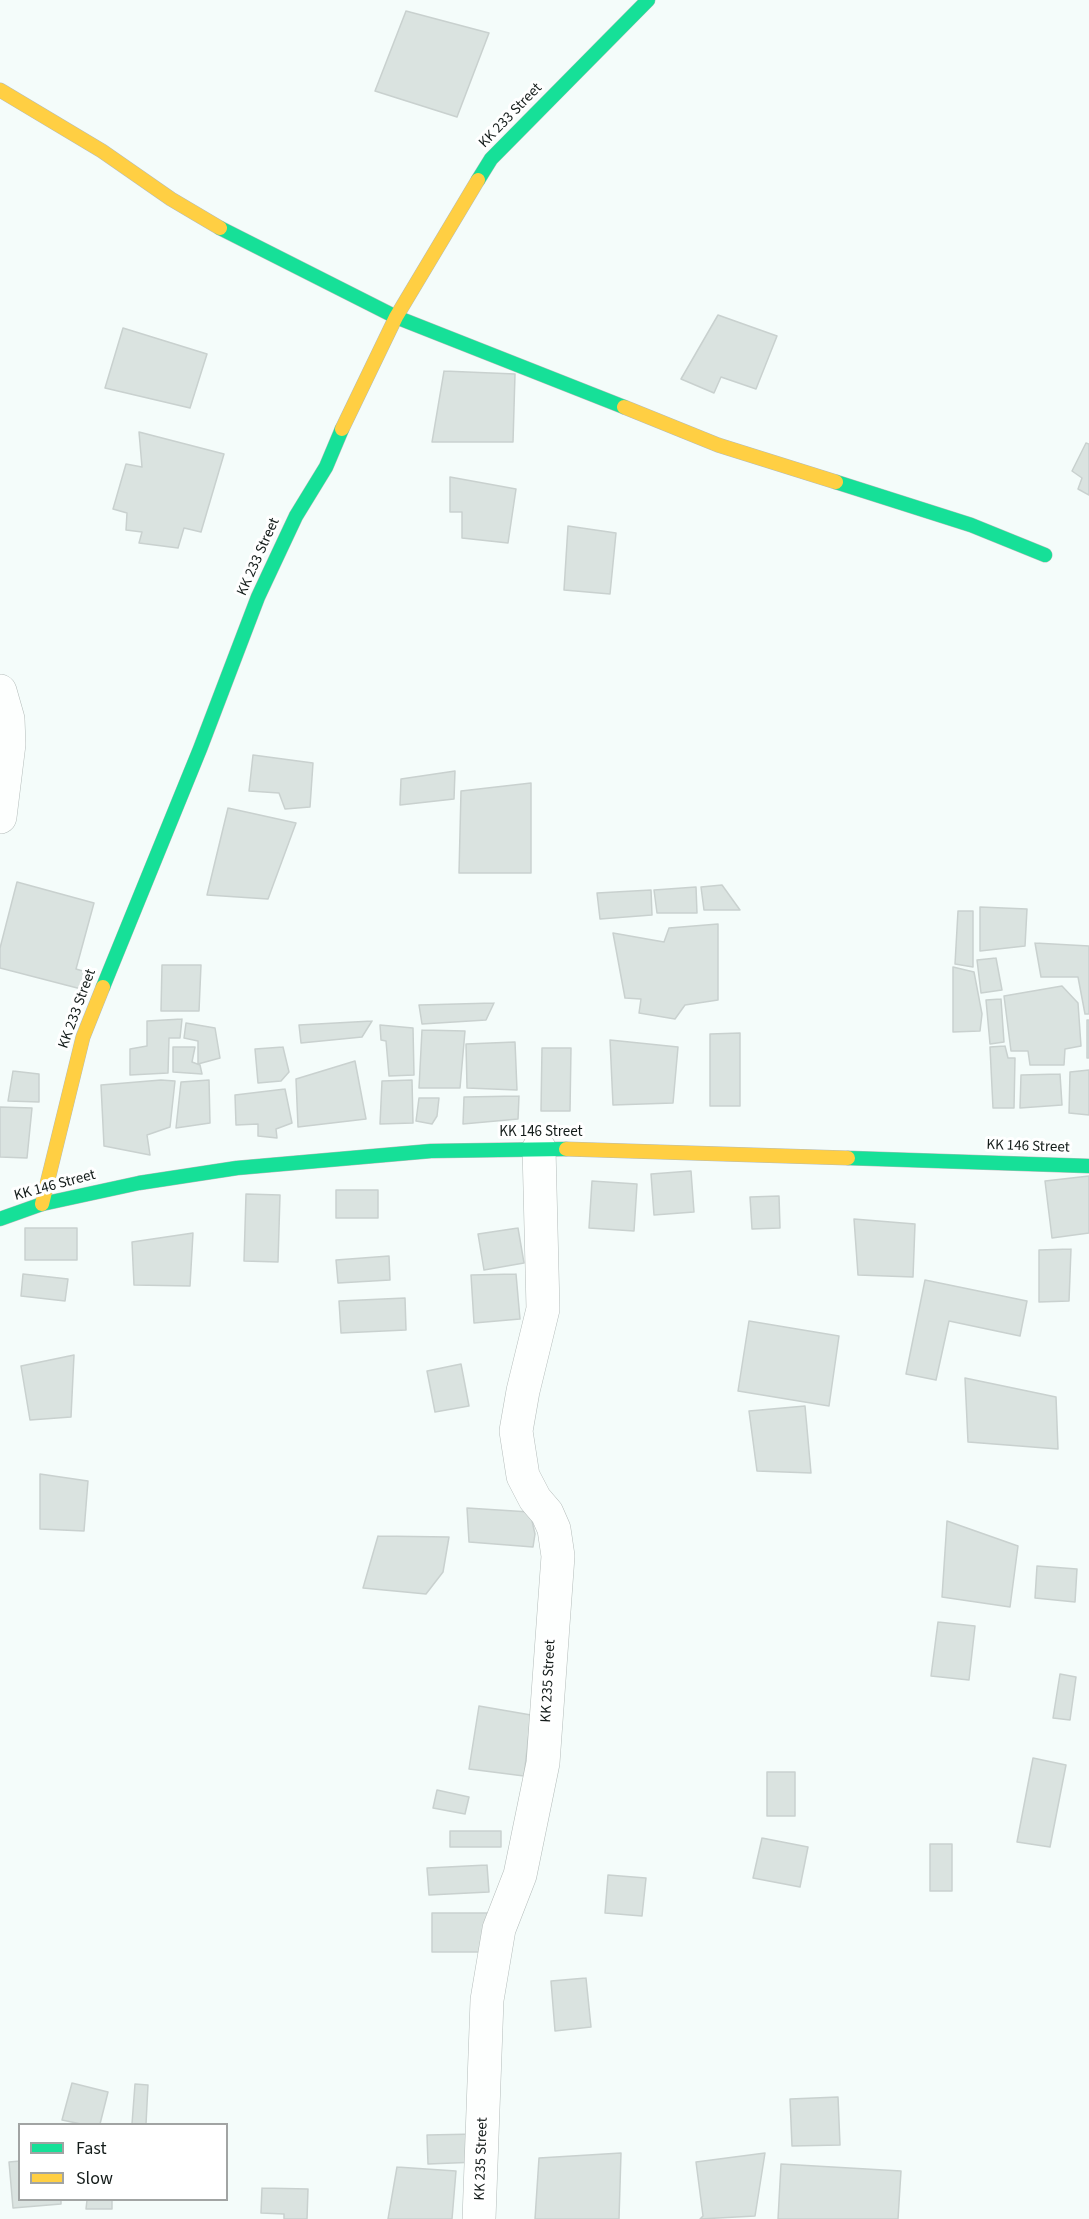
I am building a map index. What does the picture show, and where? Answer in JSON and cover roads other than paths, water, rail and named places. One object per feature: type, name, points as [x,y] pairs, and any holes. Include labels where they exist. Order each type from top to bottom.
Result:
[{"type":"street","name":"KK 233 Street","points":[[42,1204],[83,1037],[200,749],[258,597],[296,516],[326,467],[396,317],[491,159],[648,0]]},
{"type":"street","points":[[0,90],[102,151],[171,199],[240,239],[396,317],[718,445],[971,525],[1045,555]]},
{"type":"street","points":[[0,691],[8,719],[9,744],[0,817]]},
{"type":"street","name":"KK 146 Street","points":[[0,1219],[42,1204],[139,1183],[237,1168],[431,1151],[539,1148],[1089,1166]]},
{"type":"street","name":"KK 235 Street","points":[[479,2219],[487,2000],[499,1929],[520,1875],[543,1763],[558,1556],[554,1529],[547,1513],[535,1499],[523,1476],[516,1431],[523,1391],[543,1309],[539,1148]]}]
